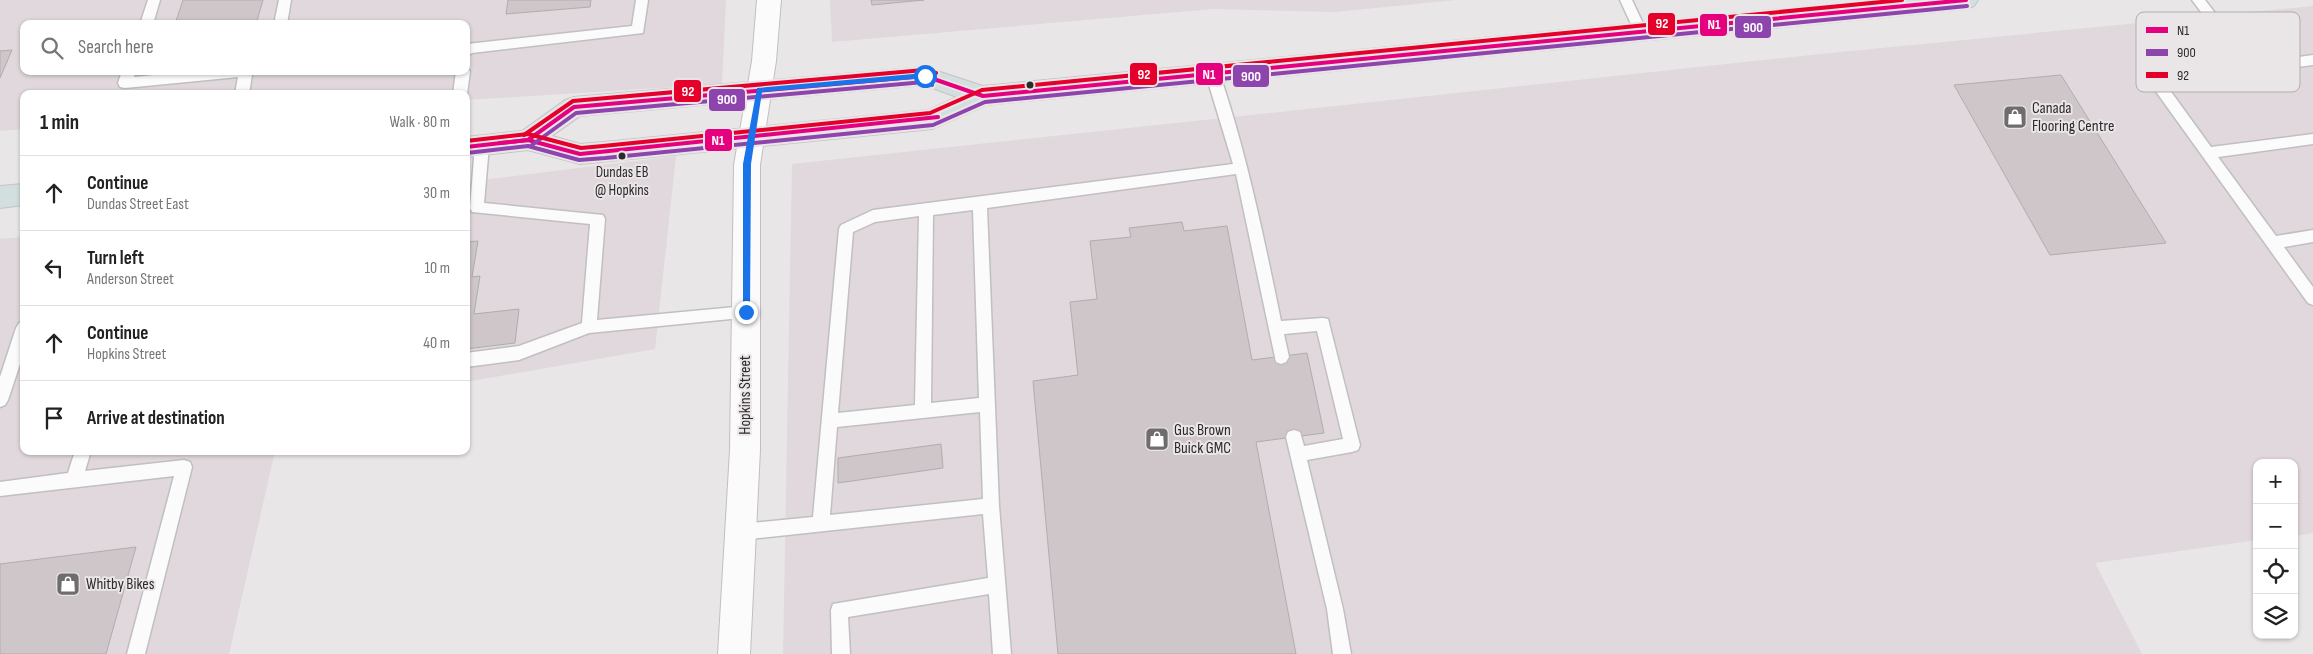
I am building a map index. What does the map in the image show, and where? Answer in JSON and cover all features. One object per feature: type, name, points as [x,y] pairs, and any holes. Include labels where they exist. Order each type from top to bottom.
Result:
[{"type":"main road","name":"Hopkins Street","points":[[734,654],[745,450],[747,164],[759,90],[769,0]]},
{"type":"main road","points":[[474,146],[528,140],[580,154],[932,119],[983,96],[1966,0]]},
{"type":"main road","points":[[528,140],[574,107],[925,76],[983,96]]},
{"type":"main road","points":[[0,197],[20,194]]},
{"type":"lane","points":[[147,20],[154,0]]},
{"type":"lane","points":[[281,20],[286,0]]},
{"type":"lane","points":[[470,50],[638,30],[642,0]]},
{"type":"lane","points":[[1626,0],[1641,32]]},
{"type":"lane","points":[[2198,0],[2207,12]]},
{"type":"lane","points":[[2300,62],[2313,60]]},
{"type":"lane","points":[[128,75],[125,83],[207,75]]},
{"type":"lane","points":[[243,90],[247,75]]},
{"type":"lane","points":[[461,90],[462,75]]},
{"type":"lane","points":[[1213,75],[1228,115],[1241,168],[1280,356]]},
{"type":"lane","points":[[2163,92],[2313,299]]},
{"type":"lane","points":[[2208,154],[2313,140]]},
{"type":"lane","points":[[474,146],[477,187],[471,210],[598,219],[589,326]]},
{"type":"lane","points":[[821,524],[846,229],[873,216],[1241,168]]},
{"type":"lane","points":[[980,203],[990,506],[1002,654]]},
{"type":"lane","points":[[923,411],[926,210]]},
{"type":"lane","points":[[2272,243],[2313,236]]},
{"type":"lane","points":[[470,359],[519,353],[589,326],[746,312]]},
{"type":"lane","points":[[1275,328],[1323,324],[1352,445],[1298,454]]},
{"type":"lane","points":[[0,400],[20,347]]},
{"type":"lane","points":[[829,421],[987,404]]},
{"type":"lane","points":[[1294,437],[1335,609],[1342,654]]},
{"type":"lane","points":[[74,480],[82,455]]},
{"type":"lane","points":[[0,489],[184,467],[136,654]]},
{"type":"lane","points":[[740,532],[990,506]]},
{"type":"lane","points":[[841,654],[840,610],[997,585]]},
{"type":"shaded area","points":[[0,0],[726,0],[722,84],[470,100],[470,90],[20,90],[20,129],[0,131]]},
{"type":"shaded area","points":[[830,0],[1456,0],[1335,12],[1213,9],[832,42]]},
{"type":"shaded area","points":[[2313,6],[2313,533],[2298,535],[2298,459],[2253,459],[2253,541],[2095,563],[2142,654],[783,654],[792,164],[1830,53],[2136,23],[2136,92],[2300,92],[2300,12],[2251,12]]},
{"type":"shaded area","points":[[676,156],[655,349],[470,381],[470,182]]},
{"type":"shaded area","points":[[20,237],[20,455],[274,455],[229,654],[0,654],[0,239]]},
{"type":"building","points":[[183,0],[263,0],[257,20],[176,20]]},
{"type":"building","points":[[508,0],[591,0],[590,7],[506,14]]},
{"type":"building","points":[[871,0],[924,0],[872,5]]},
{"type":"building","points":[[12,50],[0,78],[0,51]]},
{"type":"building","points":[[2061,75],[2166,243],[2050,255],[1954,85]]},
{"type":"building","name":"Gus Brown Buick GMC","points":[[1182,222],[1184,231],[1227,226],[1252,360],[1307,353],[1324,433],[1256,442],[1296,654],[1058,654],[1033,381],[1078,375],[1070,302],[1097,299],[1090,241],[1131,237],[1129,228]]},
{"type":"building","points":[[478,241],[472,277],[480,276],[474,314],[519,309],[515,343],[470,349],[470,242]]},
{"type":"building","points":[[941,444],[943,468],[838,483],[838,458]]},
{"type":"building","points":[[136,547],[106,654],[0,654],[0,564]]},
{"type":"transit line","name":"92","points":[[470,141],[528,134],[581,148],[603,146],[930,113],[982,90],[1902,0]]},
{"type":"transit line","name":"N1","points":[[470,147],[528,140],[574,107],[925,76],[983,96],[1966,0]]},
{"type":"transit line","name":"900","points":[[470,153],[528,146],[579,160],[605,158],[933,125],[985,102],[1967,6]]},
{"type":"transit line","name":"92","points":[[524,135],[573,101],[924,70],[936,73]]},
{"type":"transit line","name":"900","points":[[532,145],[576,113],[924,82],[932,85]]},
{"type":"transit line","name":"N1","points":[[500,143],[528,140],[580,154],[938,117]]},
{"type":"place","name":"Canada Flooring Centre","points":[[2015,117]]},
{"type":"place","name":"Dundas EB @ Hopkins","points":[[622,156]]},
{"type":"place","name":"Gus Brown Buick GMC","points":[[1157,439]]},
{"type":"place","name":"Whitby Bikes","points":[[68,584]]},
{"type":"route","points":[[746,312],[747,164],[759,90],[925,76]]}]
